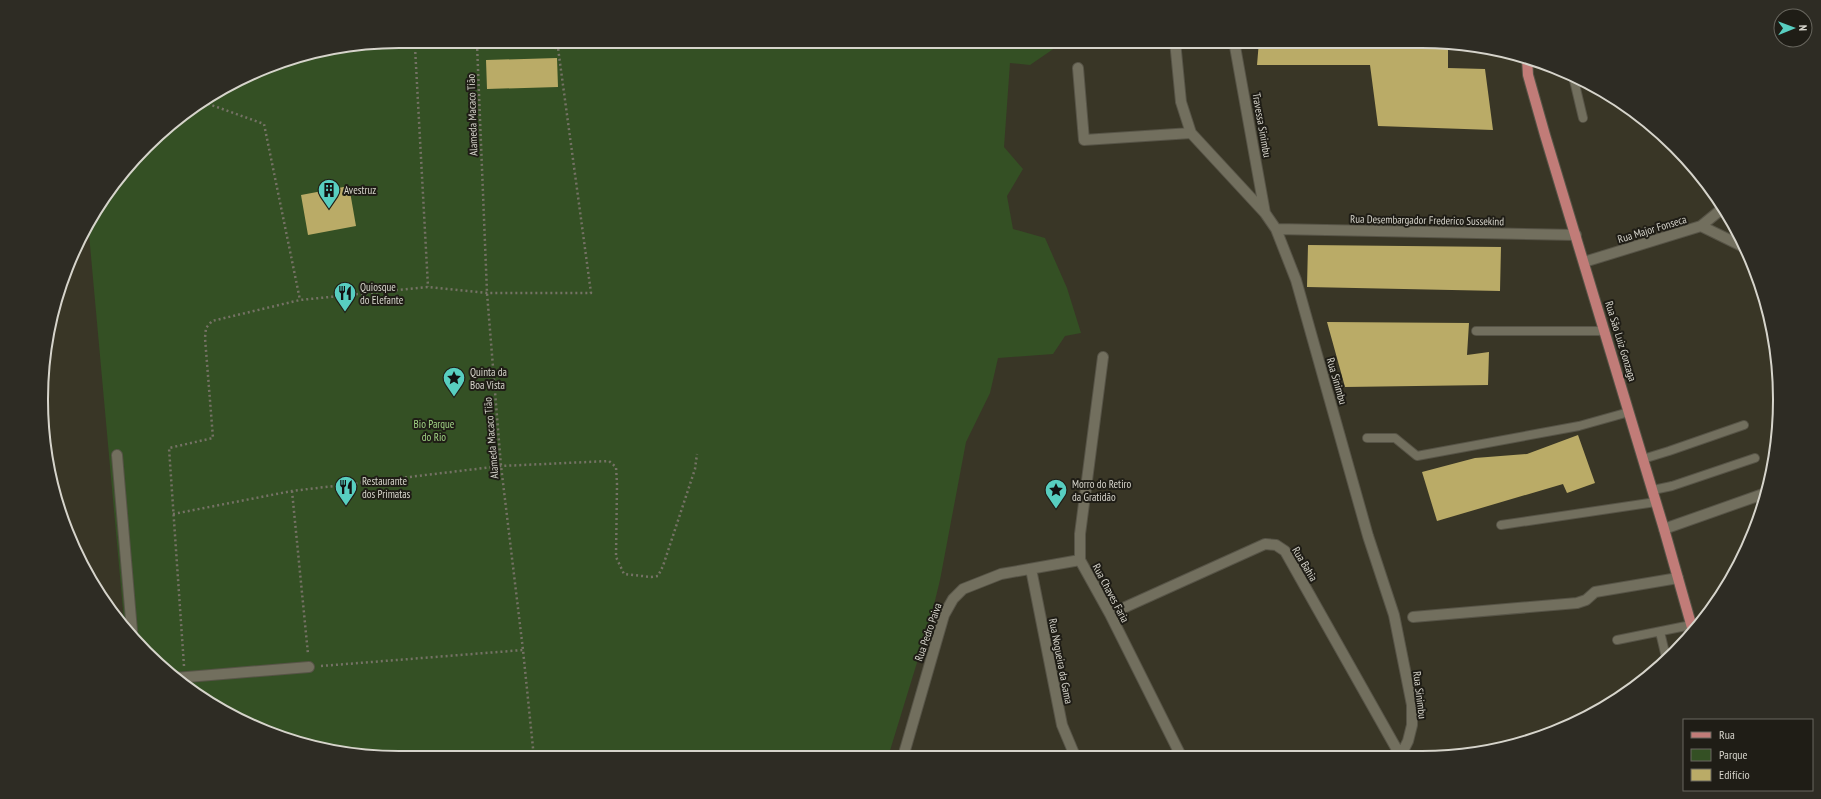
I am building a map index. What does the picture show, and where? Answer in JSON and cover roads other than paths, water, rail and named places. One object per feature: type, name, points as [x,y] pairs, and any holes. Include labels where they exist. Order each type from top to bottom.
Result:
[{"type":"main road","name":"Rua São Luiz Gonzaga","points":[[1527,65],[1528,75],[1541,120],[1653,490],[1691,625]]},
{"type":"street","name":"Rua Sinimbu","points":[[1176,48],[1181,102],[1191,133],[1265,213],[1276,230],[1296,280],[1368,536],[1394,615],[1412,705],[1412,725],[1408,741],[1402,751]]},
{"type":"street","name":"Travessa Sinimbu","points":[[1235,48],[1265,213]]},
{"type":"street","points":[[1078,68],[1084,140],[1191,133]]},
{"type":"street","points":[[1701,226],[1719,212]]},
{"type":"street","name":"Rua Major Fonseca","points":[[1584,262],[1701,226],[1737,243]]},
{"type":"street","name":"Rua Desembargador Frederico Sussekind","points":[[1276,230],[1576,236]]},
{"type":"street","name":"Rua Chaves Faria","points":[[1103,357],[1080,534],[1080,560],[1110,614],[1178,751]]},
{"type":"street","points":[[117,455],[132,627]]},
{"type":"street","points":[[1664,529],[1759,495]]},
{"type":"street","name":"Rua Bahia","points":[[1110,614],[1265,544],[1276,545],[1285,551],[1398,751]]},
{"type":"street","name":"Rua Pedro Paiva","points":[[904,751],[944,615],[952,599],[963,589],[1001,574],[1080,560]]},
{"type":"street","name":"Rua Nogueira da Gama","points":[[1031,569],[1062,725],[1073,751]]},
{"type":"street","points":[[1413,617],[1577,603],[1586,600],[1595,592],[1678,578]]},
{"type":"street","points":[[184,677],[309,667]]},
{"type":"lane","points":[[1575,83],[1583,118]]},
{"type":"lane","points":[[1476,331],[1605,331]]},
{"type":"lane","points":[[1367,438],[1395,438],[1417,456],[1579,426],[1629,412]]},
{"type":"lane","points":[[1643,458],[1669,452],[1744,424]]},
{"type":"lane","points":[[1653,490],[1672,486],[1755,458]]},
{"type":"lane","points":[[1501,526],[1656,502]]},
{"type":"lane","points":[[1617,640],[1688,629]]},
{"type":"lane","points":[[1660,632],[1665,653]]},
{"type":"place","name":"Avestruz","points":[[329,210]]},
{"type":"place","name":"Quiosque do Elefante","points":[[345,312]]},
{"type":"place","name":"Quinta da Boa Vista","points":[[454,398]]},
{"type":"place","name":"Restaurante dos Primatas","points":[[346,506]]},
{"type":"place","name":"Morro do Retiro da Gratidão","points":[[1056,510]]},
{"type":"park label","name":"Bio Parque do Rio","points":[[434,430]]}]
